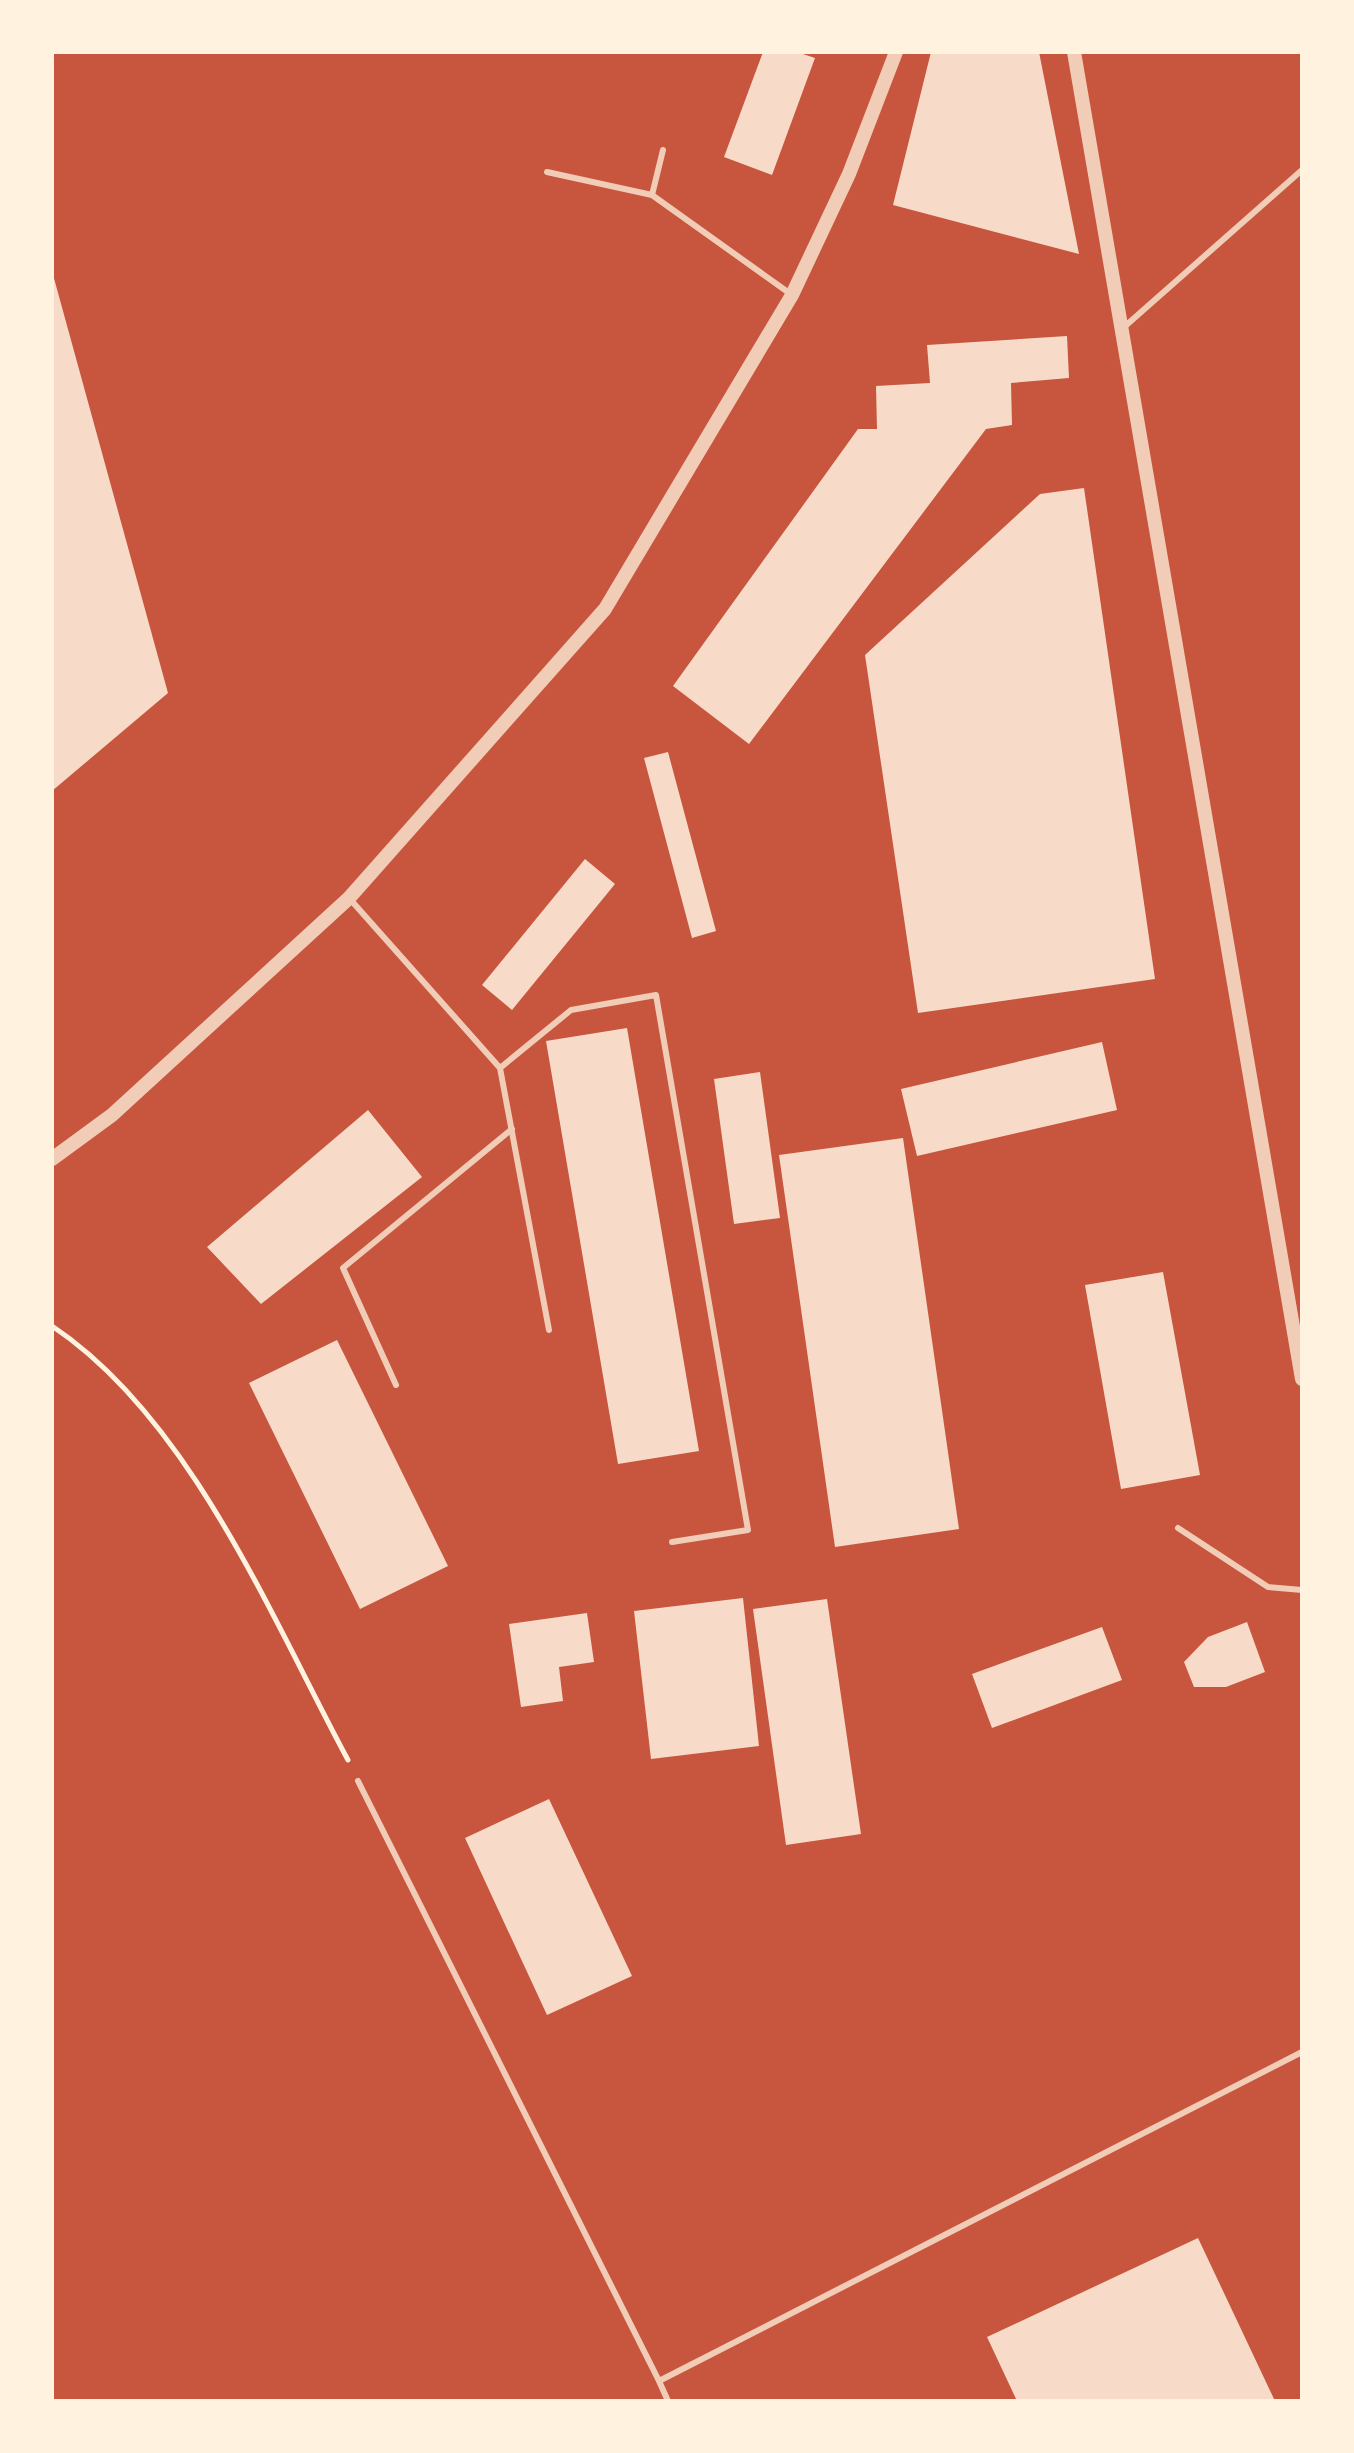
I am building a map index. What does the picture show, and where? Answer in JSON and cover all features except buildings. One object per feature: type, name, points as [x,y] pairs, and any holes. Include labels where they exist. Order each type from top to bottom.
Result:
[{"type":"street","points":[[52,1159],[112,1115],[349,898],[605,609],[792,295],[849,174],[896,52]]},
{"type":"street","points":[[1074,52],[1297,1315],[1302,1379]]},
{"type":"lane","points":[[652,195],[663,150]]},
{"type":"lane","points":[[1123,328],[1302,170]]},
{"type":"lane","points":[[547,172],[652,195],[792,295]]},
{"type":"lane","points":[[349,898],[500,1068],[549,1330]]},
{"type":"lane","points":[[500,1068],[571,1010],[656,995],[748,1530],[672,1542]]},
{"type":"lane","points":[[396,1385],[343,1268],[512,1129]]},
{"type":"lane","points":[[1178,1528],[1268,1587],[1302,1590]]},
{"type":"lane","points":[[358,1781],[668,2401]]},
{"type":"lane","points":[[659,2381],[1302,2052]]},
{"type":"path","points":[[52,1326],[76,1342],[134,1400],[198,1480],[358,1781]]}]
